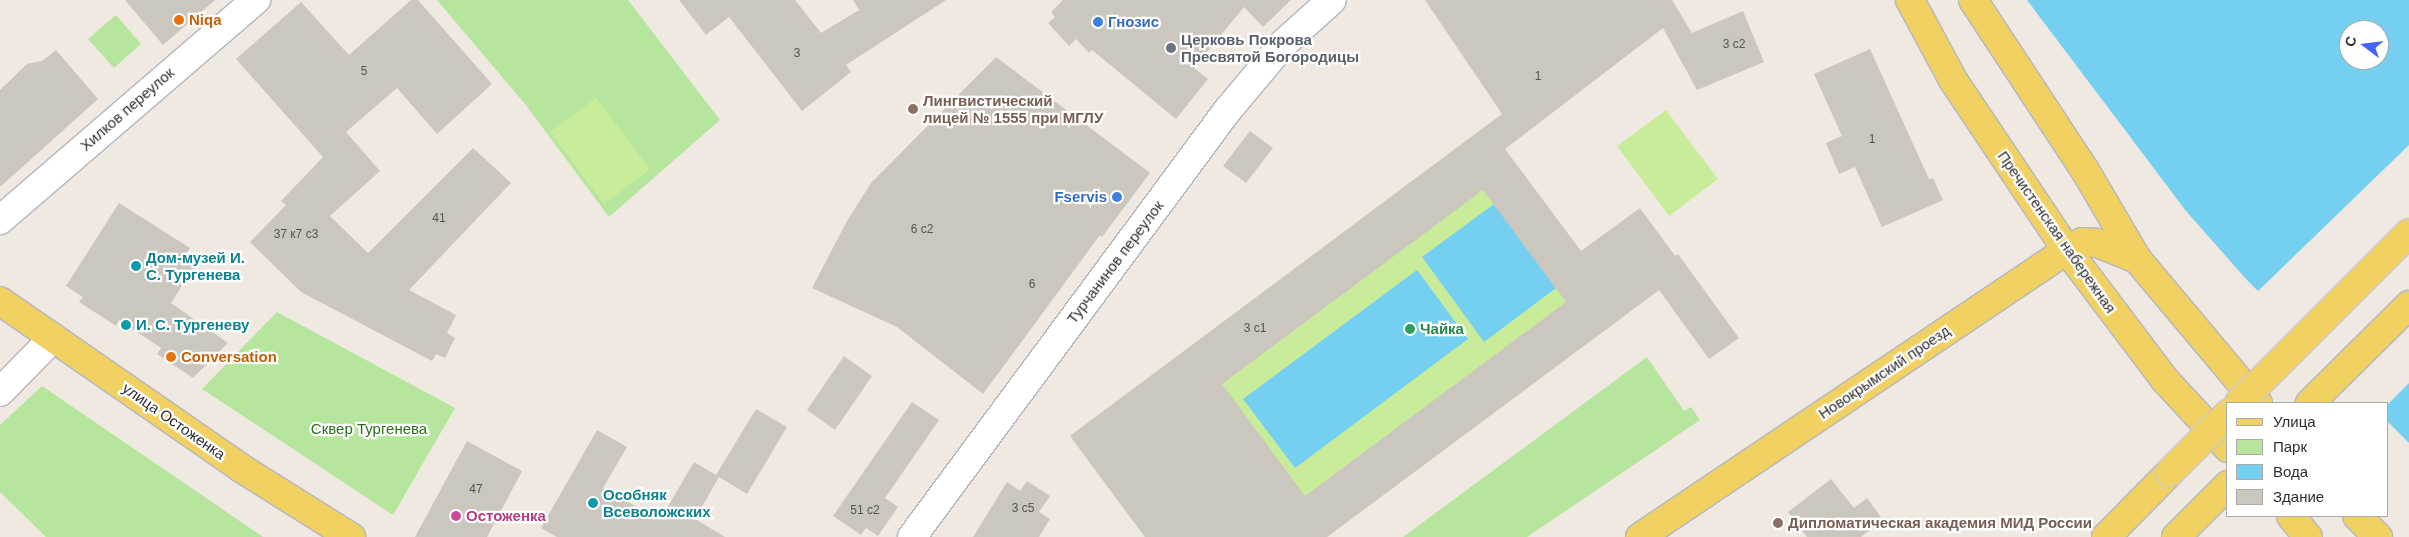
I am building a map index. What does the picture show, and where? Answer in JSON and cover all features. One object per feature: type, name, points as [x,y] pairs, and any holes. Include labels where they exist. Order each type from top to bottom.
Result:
[{"type":"main road","name":"Пречистенская набережная","points":[[1910,0],[1953,80],[2067,250],[2165,380],[2226,446]]},
{"type":"main road","points":[[1973,0],[2086,172],[2137,259],[2257,402]]},
{"type":"main road","points":[[2240,402],[2409,233]]},
{"type":"main road","name":"Новокрымский проезд","points":[[1640,537],[2067,250],[2082,242],[2097,243],[2137,259]]},
{"type":"main road","name":"улица Остоженка","points":[[0,301],[241,468],[351,537]]},
{"type":"main road","points":[[2311,402],[2409,305]]},
{"type":"main road","points":[[2106,537],[2226,416]]},
{"type":"main road","points":[[2176,537],[2226,487]]},
{"type":"main road","points":[[2292,517],[2308,537]]},
{"type":"main road","points":[[2348,537],[2356,517]]},
{"type":"main road","points":[[2357,517],[2378,537]]},
{"type":"street","name":"Хилков переулок","points":[[0,220],[256,0]]},
{"type":"street","name":"Турчанинов переулок","points":[[912,537],[1233,104],[1284,43],[1332,0]]},
{"type":"street","points":[[0,392],[53,338]]},
{"type":"green space","points":[[437,0],[628,0],[720,120],[609,217],[525,104]]},
{"type":"green space","points":[[116,15],[141,44],[114,68],[88,39]]},
{"type":"green space","points":[[596,98],[650,169],[604,204],[550,132]]},
{"type":"green space","points":[[1666,110],[1718,179],[1669,216],[1617,146]]},
{"type":"green space","name":"Чайка","points":[[1487,125],[1627,314],[1327,537],[1145,537],[1070,436]]},
{"type":"green space","name":"Сквер Тургенева","points":[[277,312],[455,408],[393,515],[202,389]]},
{"type":"green space","points":[[1647,357],[1684,411],[1691,407],[1700,420],[1527,537],[1403,537]]},
{"type":"green space","points":[[42,386],[263,537],[46,537],[0,492],[0,425]]},
{"type":"water","points":[[2027,0],[2409,0],[2409,443],[2389,423],[2389,402],[2368,402],[2246,279],[2186,211]]},
{"type":"water","points":[[1494,204],[1556,288],[1484,342],[1422,257]]},
{"type":"water","points":[[1417,270],[1468,339],[1295,468],[1243,399]]},
{"type":"pier","points":[[2409,145],[2409,383],[2389,403],[2365,402],[2256,293]]},
{"type":"building","points":[[125,0],[215,0],[163,45]]},
{"type":"building","points":[[411,0],[418,0],[492,84],[437,134],[397,88],[346,132],[380,171],[330,216],[368,253],[473,148],[511,183],[409,290],[456,315],[447,333],[455,338],[445,358],[436,354],[432,361],[301,292],[250,242],[286,205],[281,201],[323,157],[236,59],[301,2],[349,55]]},
{"type":"building","points":[[679,0],[795,0],[821,33],[859,10],[853,0],[946,0],[846,65],[851,72],[802,111],[729,17],[706,35]]},
{"type":"building","points":[[1063,0],[1291,0],[1263,27],[1244,7],[1194,68],[1208,79],[1176,119],[1092,50],[1089,53],[1076,39],[1069,46],[1048,23],[1055,17],[1051,12]]},
{"type":"building","name":"Чайка","points":[[1425,0],[1672,0],[1692,33],[1743,11],[1764,62],[1697,90],[1663,28],[1505,149],[1581,251],[1640,208],[1675,256],[1678,254],[1739,338],[1709,359],[1659,290],[1327,537],[1145,537],[1070,436],[1502,114]],"holes":[[[1483,190],[1566,302],[1305,496],[1222,384]]]},
{"type":"building","points":[[1870,49],[1929,179],[1933,178],[1943,200],[1882,227],[1855,167],[1839,174],[1826,143],[1842,136],[1814,74]]},
{"type":"building","points":[[56,50],[98,99],[0,187],[0,90],[27,64],[42,61]]},
{"type":"building","points":[[996,57],[1150,173],[1102,237],[1100,235],[983,394],[897,327],[812,288],[847,221],[871,183]]},
{"type":"building","points":[[1250,131],[1273,148],[1246,183],[1223,166]]},
{"type":"building","name":"Дом-музей И. С. Тургенева","points":[[119,203],[190,248],[184,257],[196,264],[171,303],[228,343],[193,378],[157,354],[161,348],[119,320],[116,326],[79,302],[83,297],[66,286]]},
{"type":"building","points":[[844,356],[872,376],[835,430],[807,410]]},
{"type":"building","points":[[912,402],[939,420],[885,498],[898,507],[878,536],[866,528],[861,535],[833,516]]},
{"type":"building","points":[[756,409],[787,427],[747,494],[719,477],[695,519],[725,537],[557,537],[541,528],[597,430],[627,447],[603,488],[660,520],[694,462],[716,475]]},
{"type":"building","points":[[467,441],[522,471],[487,537],[415,537]]},
{"type":"building","points":[[1831,479],[1854,508],[1867,498],[1883,520],[1861,537],[1807,537],[1788,512]]},
{"type":"building","points":[[1027,481],[1050,496],[1039,512],[1050,519],[1039,537],[973,537],[1007,482],[1020,491]]},
{"type":"place","name":"Niqa","points":[[179,20]]},
{"type":"place","name":"Гнозис","points":[[1098,22]]},
{"type":"place","name":"Церковь Покрова Пресвятой Богородицы","points":[[1171,48]]},
{"type":"place","name":"Лингвистический лицей № 1555 при МГЛУ","points":[[913,109]]},
{"type":"place","name":"Fservis","points":[[1117,197]]},
{"type":"place","name":"Дом-музей И. С. Тургенева","points":[[136,266]]},
{"type":"place","name":"И. С. Тургеневу","points":[[126,325]]},
{"type":"place","name":"Чайка","points":[[1410,329]]},
{"type":"place","name":"Conversation","points":[[171,357]]},
{"type":"place","name":"Особняк Всеволожских","points":[[593,503]]},
{"type":"place","name":"Остоженка","points":[[456,516]]},
{"type":"place","name":"Дипломатическая академия МИД России","points":[[1778,523]]}]
